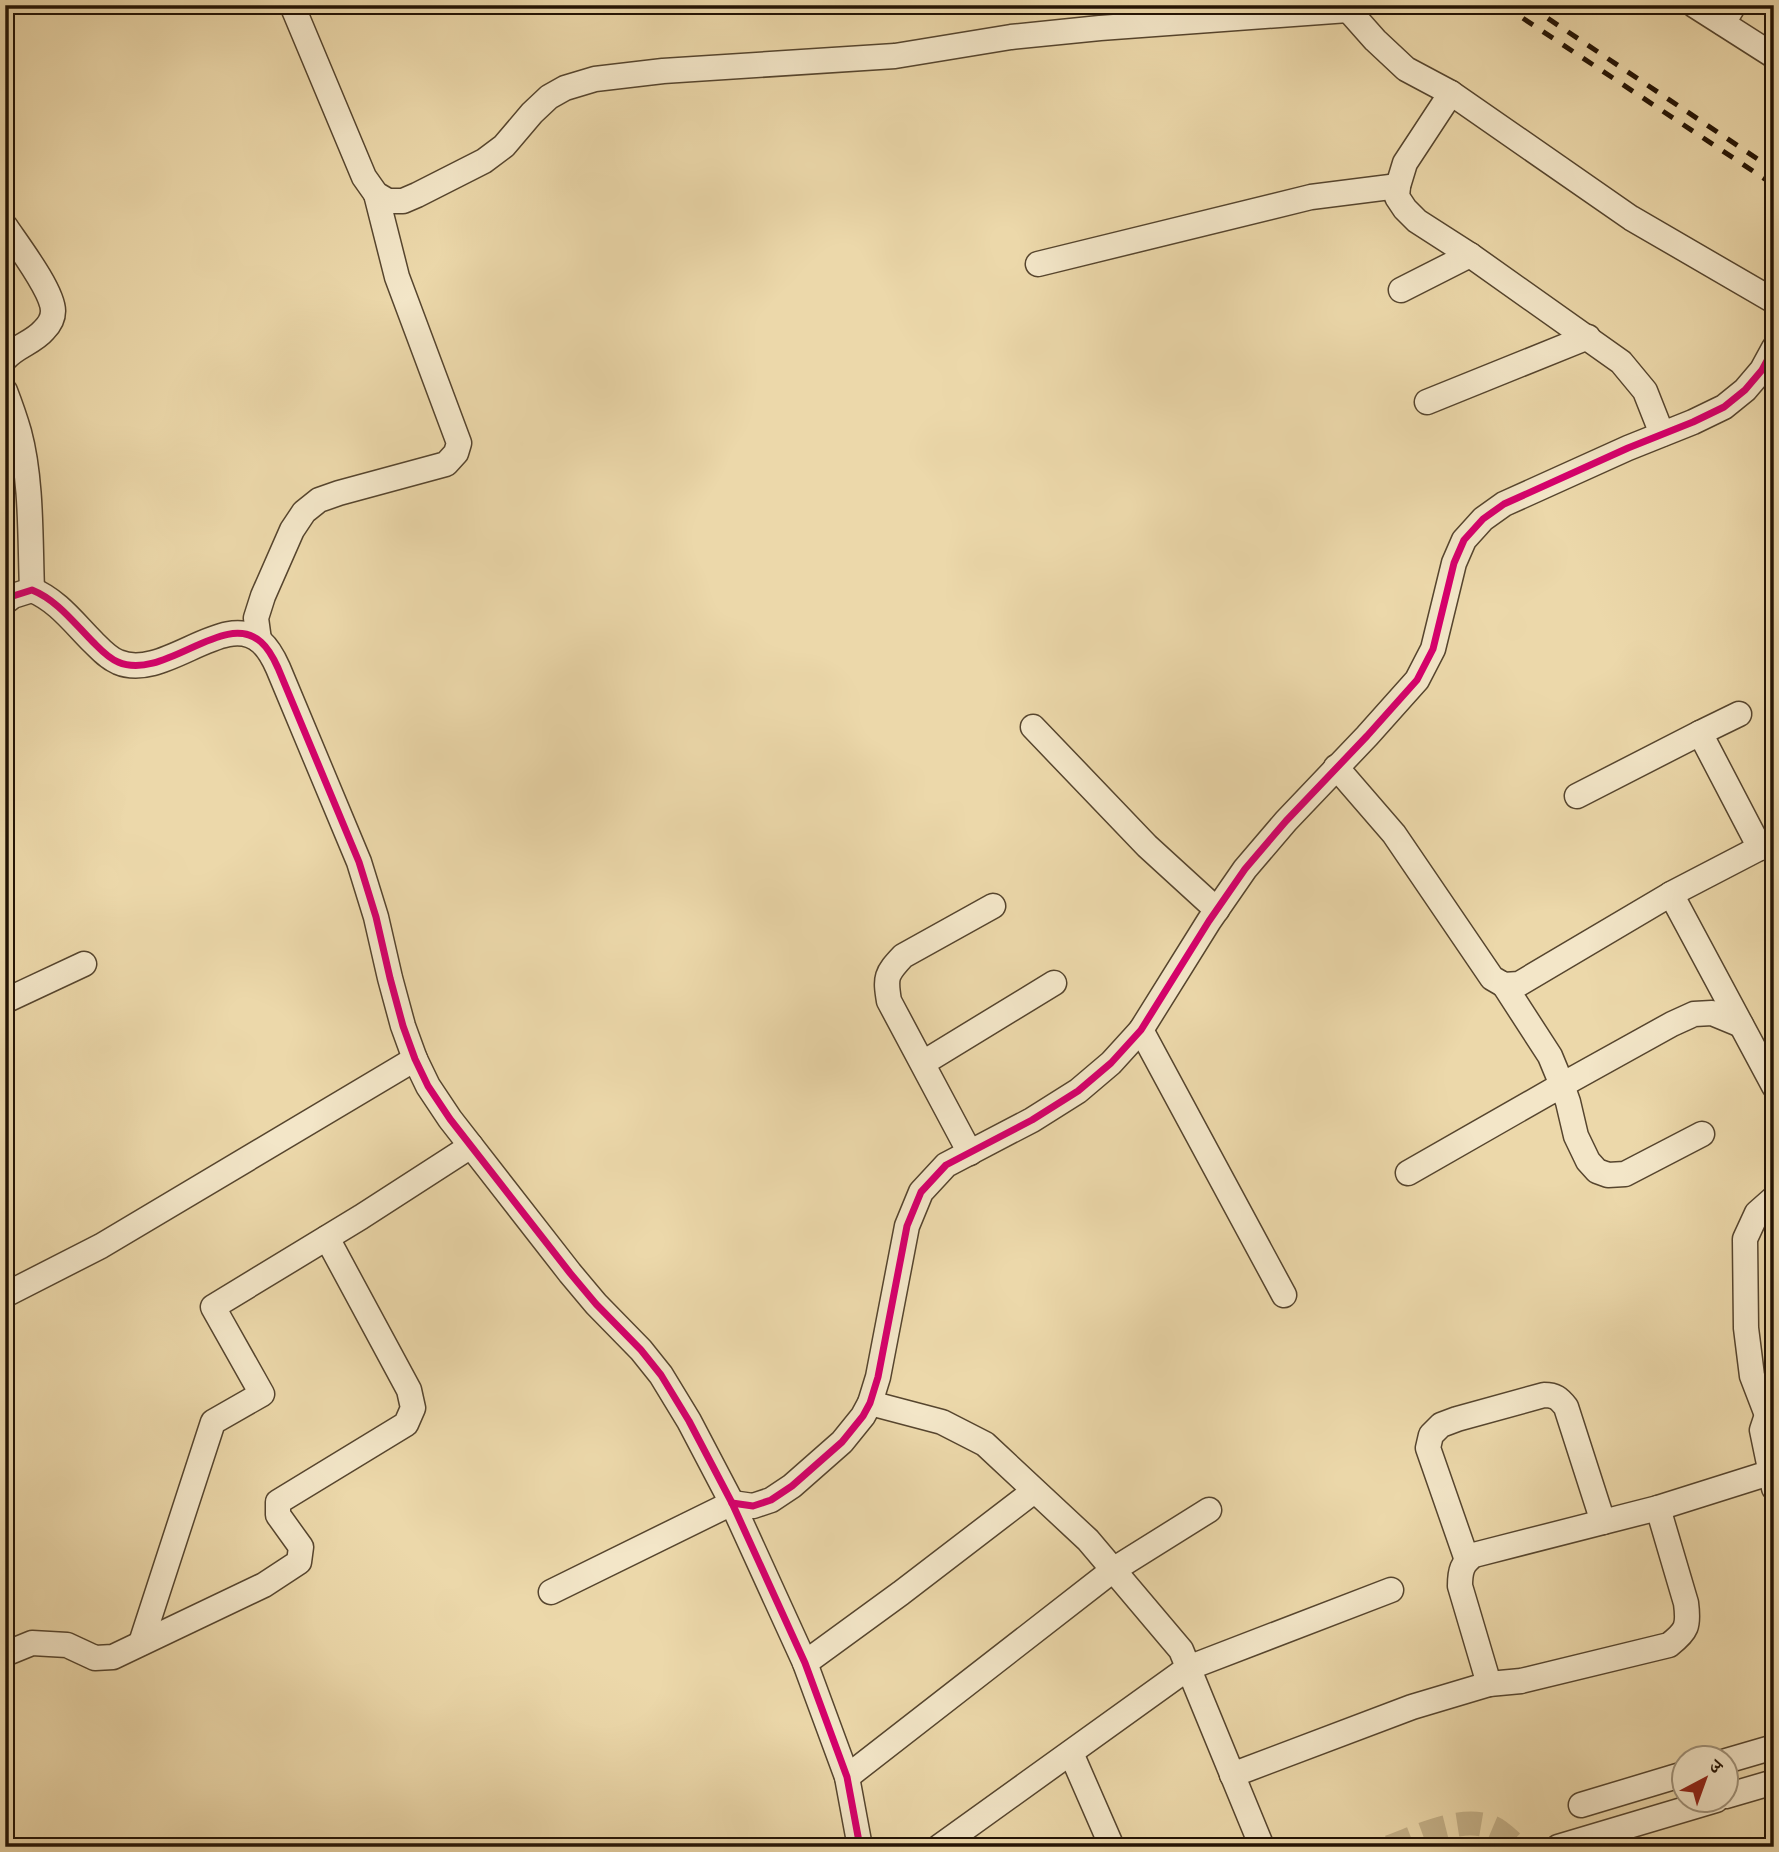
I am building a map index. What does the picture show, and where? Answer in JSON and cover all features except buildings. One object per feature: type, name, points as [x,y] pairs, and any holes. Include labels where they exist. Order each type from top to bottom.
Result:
[{"type":"street","points":[[259,640],[256,618],[263,596],[292,530],[304,512],[319,500],[339,493],[446,464],[457,453],[459,443],[397,277],[376,194],[364,177],[292,5]]},
{"type":"street","points":[[1695,5],[1728,14],[1774,56]]},
{"type":"street","points":[[376,194],[388,201],[403,201],[484,161],[504,146],[531,113],[549,97],[565,88],[595,79],[663,71],[895,56],[1011,37],[1346,8],[1406,69],[1451,93],[1631,218],[1774,301]]},
{"type":"street","points":[[1451,93],[1405,163],[1397,197],[1417,221],[1470,255],[1621,362],[1645,391],[1662,434]]},
{"type":"street","points":[[1038,264],[1311,197],[1398,186]]},
{"type":"street","points":[[5,226],[46,289],[53,312],[44,331],[5,359]]},
{"type":"street","points":[[1401,290],[1470,255]]},
{"type":"street","points":[[1427,402],[1588,337]]},
{"type":"street","points":[[551,1592],[732,1503],[753,1506],[771,1500],[792,1486],[842,1442],[870,1403],[878,1377],[907,1226],[921,1192],[946,1166],[1032,1120],[1078,1091],[1111,1063],[1141,1030],[1245,869],[1417,680],[1433,649],[1454,563],[1464,540],[1483,519],[1504,504],[1724,407],[1745,390],[1762,370],[1774,348]]},
{"type":"street","points":[[5,391],[19,434],[25,468],[32,590]]},
{"type":"street","points":[[5,602],[13,596],[32,590],[45,595],[104,653],[118,662],[130,665],[162,662],[228,634],[243,633],[259,640],[270,653],[359,862],[376,917],[390,978],[415,1059],[428,1086],[450,1119],[570,1273],[661,1375],[689,1421],[732,1503],[805,1663],[847,1777],[860,1847]]},
{"type":"street","points":[[1577,796],[1740,714]]},
{"type":"street","points":[[1033,727],[1147,846],[1217,910]]},
{"type":"street","points":[[1503,985],[1519,984],[1671,894],[1767,844],[1700,733]]},
{"type":"street","points":[[1336,767],[1394,834],[1492,978],[1503,985],[1549,1056],[1568,1102],[1576,1136],[1588,1161],[1597,1171],[1608,1175],[1625,1174],[1702,1134]]},
{"type":"street","points":[[1671,894],[1774,1086]]},
{"type":"street","points":[[970,1153],[890,1001],[886,982],[891,968],[904,956],[993,906]]},
{"type":"street","points":[[5,1001],[84,964]]},
{"type":"street","points":[[923,1063],[1054,983]]},
{"type":"street","points":[[1408,1173],[1694,1014],[1712,1013],[1741,1024]]},
{"type":"street","points":[[1141,1030],[1283,1295]]},
{"type":"street","points":[[5,1295],[101,1246],[415,1059]]},
{"type":"street","points":[[141,1643],[213,1422],[262,1394],[213,1307],[471,1146]]},
{"type":"street","points":[[1489,1684],[1460,1586],[1460,1571],[1467,1560],[1475,1555],[1772,1480],[1762,1430],[1770,1412],[1752,1376],[1746,1328],[1745,1239],[1757,1213],[1774,1198]]},
{"type":"street","points":[[5,1654],[32,1643],[67,1645],[95,1658],[113,1657],[264,1584],[299,1562],[301,1547],[278,1515],[278,1502],[406,1424],[413,1408],[409,1390],[327,1238]]},
{"type":"street","points":[[1467,1560],[1428,1448],[1432,1435],[1441,1425],[1469,1415],[1544,1395],[1559,1398],[1566,1407],[1603,1522]]},
{"type":"street","points":[[870,1403],[942,1422],[985,1444],[1088,1540],[1181,1650],[1262,1847]]},
{"type":"street","points":[[805,1663],[1034,1491]]},
{"type":"street","points":[[1232,1775],[1412,1707],[1489,1684],[1521,1681],[1669,1645],[1683,1634],[1689,1620],[1658,1508]]},
{"type":"street","points":[[847,1777],[1113,1570],[1209,1510]]},
{"type":"street","points":[[953,1843],[1188,1668],[1391,1590]]},
{"type":"street","points":[[1740,1757],[1774,1747]]},
{"type":"street","points":[[1071,1753],[1112,1847]]},
{"type":"street","points":[[1581,1805],[1670,1778]]},
{"type":"street","points":[[1740,1793],[1774,1782]]},
{"type":"street","points":[[1558,1847],[1670,1814]]},
{"type":"tunnel","points":[[1389,1847],[1439,1829],[1466,1824],[1494,1828],[1517,1847]]},
{"type":"railway","points":[[1503,5],[1774,185]]},
{"type":"railway","points":[[1528,5],[1774,170]]},
{"type":"cycle path","points":[[732,1503],[753,1506],[771,1500],[792,1486],[842,1442],[863,1416],[878,1377],[907,1226],[921,1192],[946,1165],[1032,1120],[1078,1091],[1111,1063],[1141,1030],[1245,869],[1417,680],[1433,649],[1454,563],[1464,540],[1483,519],[1504,504],[1724,407],[1745,390],[1762,370],[1774,348]]},
{"type":"cycle path","points":[[5,602],[13,596],[32,590],[41,594],[65,613],[108,656],[118,662],[136,666],[155,663],[230,634],[246,634],[261,642],[269,651],[359,862],[376,917],[403,1026],[428,1086],[450,1119],[570,1273],[661,1375],[689,1421],[732,1503],[805,1663],[847,1777],[860,1847]]}]
